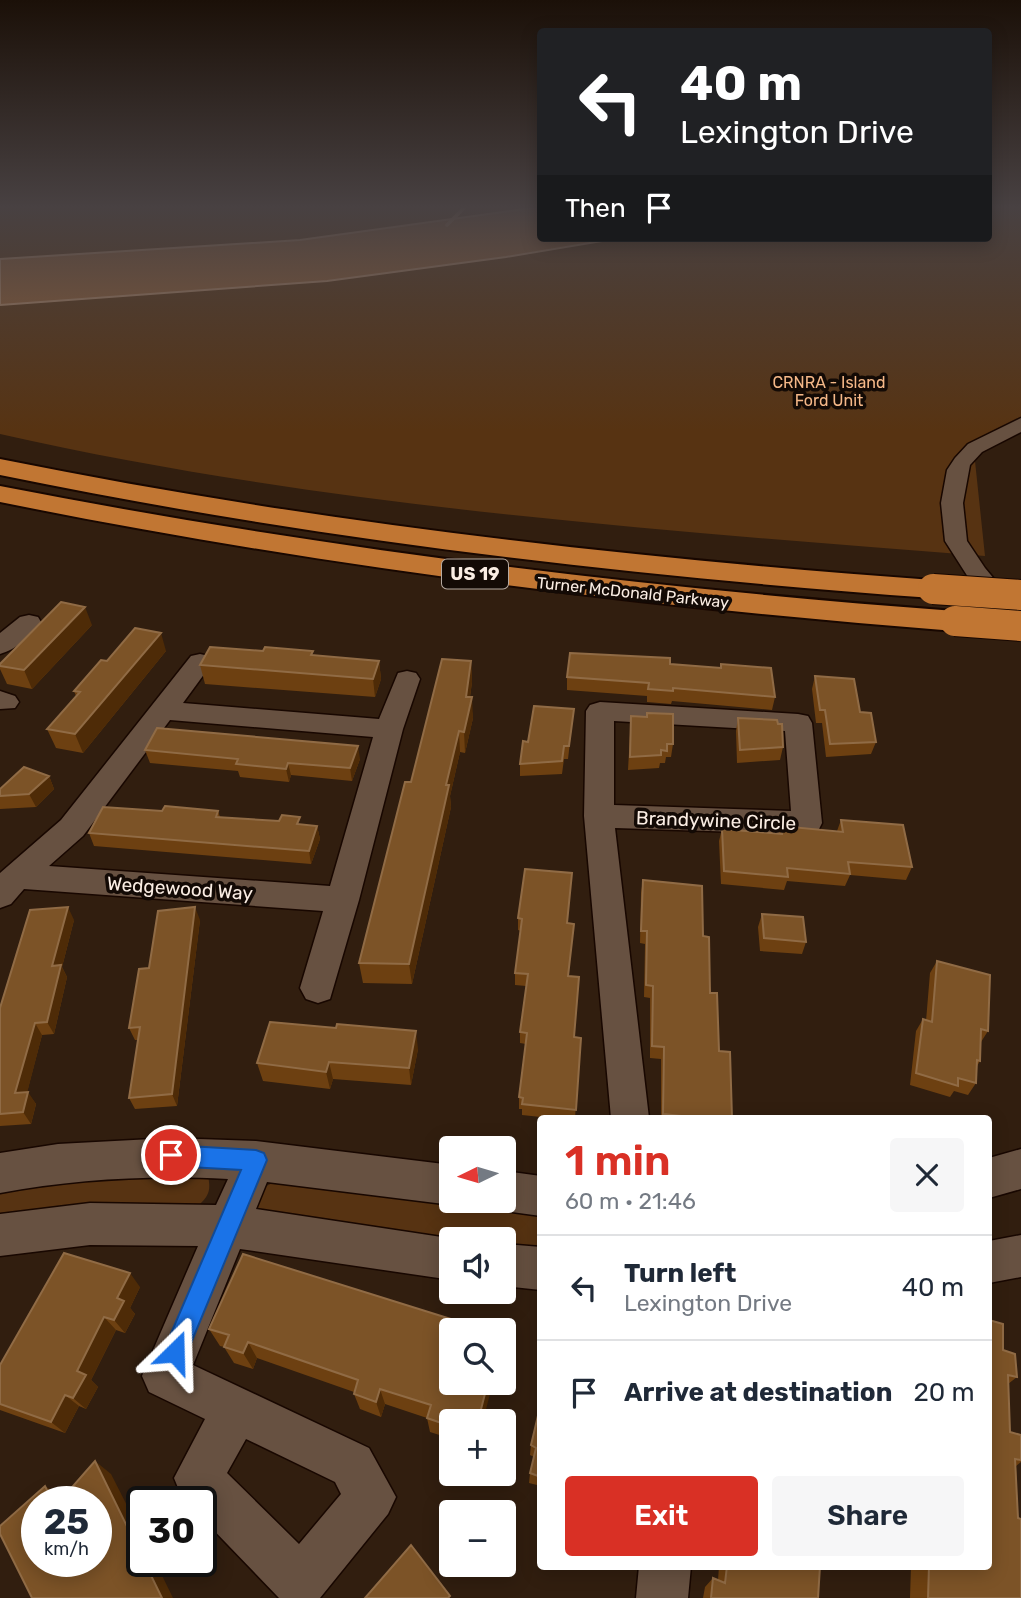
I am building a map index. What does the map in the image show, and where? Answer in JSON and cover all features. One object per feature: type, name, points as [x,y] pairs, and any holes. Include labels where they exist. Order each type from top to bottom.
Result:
[{"type":"highway","name":"Turner McDonald Parkway","points":[[0,467],[211,506],[412,537],[643,564],[1021,595]]},
{"type":"highway","name":"Turner McDonald Parkway","points":[[0,494],[215,535],[434,568],[649,594],[1021,626]]},
{"type":"street","points":[[1021,424],[975,449],[962,462],[957,470],[953,503],[956,541],[976,572],[1021,626]]},
{"type":"street","points":[[0,646],[29,622]]},
{"type":"street","name":"Wedgewood Way","points":[[8,885],[72,828],[200,662]]},
{"type":"street","points":[[318,988],[389,729],[407,680]]},
{"type":"street","points":[[164,710],[389,729]]},
{"type":"street","name":"Brandywine Circle","points":[[599,816],[807,823],[798,723],[600,711],[599,816],[630,1115]]},
{"type":"street","name":"Wedgewood Way","points":[[8,885],[343,900]]},
{"type":"street","points":[[0,1173],[97,1159],[171,1155],[256,1160],[439,1183]]},
{"type":"street","points":[[236,1410],[165,1377],[226,1226],[256,1160]]},
{"type":"street","points":[[992,1177],[1021,1169]]},
{"type":"street","points":[[516,1193],[537,1195]]},
{"type":"street","points":[[0,1235],[90,1224],[226,1226],[439,1257]]},
{"type":"street","points":[[992,1261],[1021,1256]]},
{"type":"street","points":[[516,1266],[537,1269]]},
{"type":"street","points":[[662,1598],[665,1570]]},
{"type":"green space","name":"CRNRA - Island Ford Unit","points":[[306,283],[1021,283],[1021,420],[973,442],[985,556],[490,513],[244,480],[0,434],[0,305]]},
{"type":"green space","points":[[80,1175],[208,1176],[209,1189],[199,1205],[0,1224],[0,1187]]},
{"type":"green space","points":[[281,1181],[439,1199],[439,1213],[516,1213],[516,1205],[537,1207],[537,1249],[516,1246],[516,1227],[439,1227],[439,1237],[260,1214],[258,1201],[265,1187]]},
{"type":"shaded area","points":[[0,283],[306,283],[0,305]]},
{"type":"building","points":[[61,602],[85,607],[24,670],[0,666],[0,664]]},
{"type":"building","points":[[135,628],[161,633],[75,734],[47,729],[80,692],[74,691],[101,660],[107,661]]},
{"type":"building","points":[[210,647],[263,651],[265,647],[313,651],[311,655],[379,661],[373,679],[200,665]]},
{"type":"building","points":[[570,653],[670,658],[670,664],[721,668],[721,664],[771,668],[775,697],[673,688],[673,691],[648,689],[649,683],[567,677]]},
{"type":"building","points":[[442,659],[471,661],[466,697],[472,697],[464,732],[459,731],[446,785],[449,785],[409,964],[359,963],[405,782],[411,782]]},
{"type":"building","points":[[815,676],[854,679],[860,712],[871,713],[876,742],[830,744],[825,710],[820,710]]},
{"type":"building","points":[[534,706],[574,709],[569,746],[564,746],[562,761],[520,764],[523,741],[528,742]]},
{"type":"building","points":[[647,713],[673,714],[673,744],[667,744],[667,751],[661,750],[661,755],[630,757],[631,716],[647,717]]},
{"type":"building","points":[[738,718],[777,720],[778,724],[782,724],[783,747],[740,750]]},
{"type":"building","points":[[157,728],[358,746],[350,768],[288,763],[286,769],[236,764],[238,759],[145,750]]},
{"type":"building","points":[[24,767],[49,776],[29,794],[0,796],[0,789]]},
{"type":"building","points":[[165,806],[218,811],[216,817],[279,821],[282,815],[300,817],[297,824],[317,826],[309,851],[89,833],[103,807],[162,811]]},
{"type":"building","points":[[841,820],[903,825],[912,867],[848,862],[850,874],[787,868],[788,877],[724,871],[722,829],[782,834],[781,826],[843,832]]},
{"type":"building","points":[[525,869],[572,873],[567,923],[574,924],[568,976],[579,977],[574,1037],[581,1038],[576,1110],[522,1104],[523,1098],[519,1097],[527,1033],[520,1032],[528,974],[515,973],[522,919],[518,918]]},
{"type":"building","points":[[643,880],[702,886],[703,936],[709,937],[710,993],[717,993],[719,1051],[730,1052],[732,1115],[663,1114],[664,1047],[652,1046],[653,986],[646,985],[647,931],[641,931]]},
{"type":"building","points":[[68,907],[52,966],[61,965],[47,1022],[35,1023],[15,1093],[28,1092],[23,1112],[0,1114],[0,1008],[30,910]]},
{"type":"building","points":[[195,907],[172,1094],[129,1098],[140,1027],[129,1028],[139,969],[149,968],[158,911]]},
{"type":"building","points":[[762,914],[803,917],[806,942],[764,938]]},
{"type":"building","points":[[937,961],[990,975],[988,1031],[981,1029],[976,1083],[958,1078],[958,1086],[916,1073],[923,1019],[932,1022]]},
{"type":"building","points":[[270,1022],[336,1028],[337,1024],[416,1031],[409,1068],[329,1062],[326,1072],[257,1063]]},
{"type":"building","points":[[64,1253],[130,1273],[117,1298],[124,1301],[114,1320],[104,1317],[77,1371],[86,1375],[73,1398],[65,1395],[51,1422],[0,1404],[0,1365]]},
{"type":"building","points":[[243,1254],[448,1318],[439,1318],[439,1395],[485,1395],[481,1409],[439,1409],[439,1422],[427,1418],[431,1405],[380,1389],[376,1402],[354,1394],[358,1380],[248,1342],[243,1353],[224,1347],[229,1335],[209,1329]]},
{"type":"building","points":[[992,1321],[1003,1324],[1003,1350],[1015,1354],[1017,1377],[1008,1375],[1010,1432],[1021,1435],[1021,1460],[1015,1459],[1018,1518],[1021,1519],[1021,1598],[928,1598],[929,1570],[992,1570]]},
{"type":"building","points":[[537,1420],[537,1476],[530,1473],[536,1448],[531,1445]]},
{"type":"building","points":[[95,1461],[107,1486],[73,1486]]},
{"type":"building","points":[[112,1496],[126,1524],[126,1577],[152,1577],[162,1598],[32,1598],[22,1577],[112,1577]]},
{"type":"building","points":[[21,1507],[21,1576],[0,1534],[0,1526]]},
{"type":"building","points":[[411,1545],[450,1596],[365,1598]]},
{"type":"building","points":[[727,1570],[820,1570],[818,1598],[711,1598],[713,1578],[725,1583]]},
{"type":"route","points":[[171,1155],[256,1160],[175,1352]]}]
